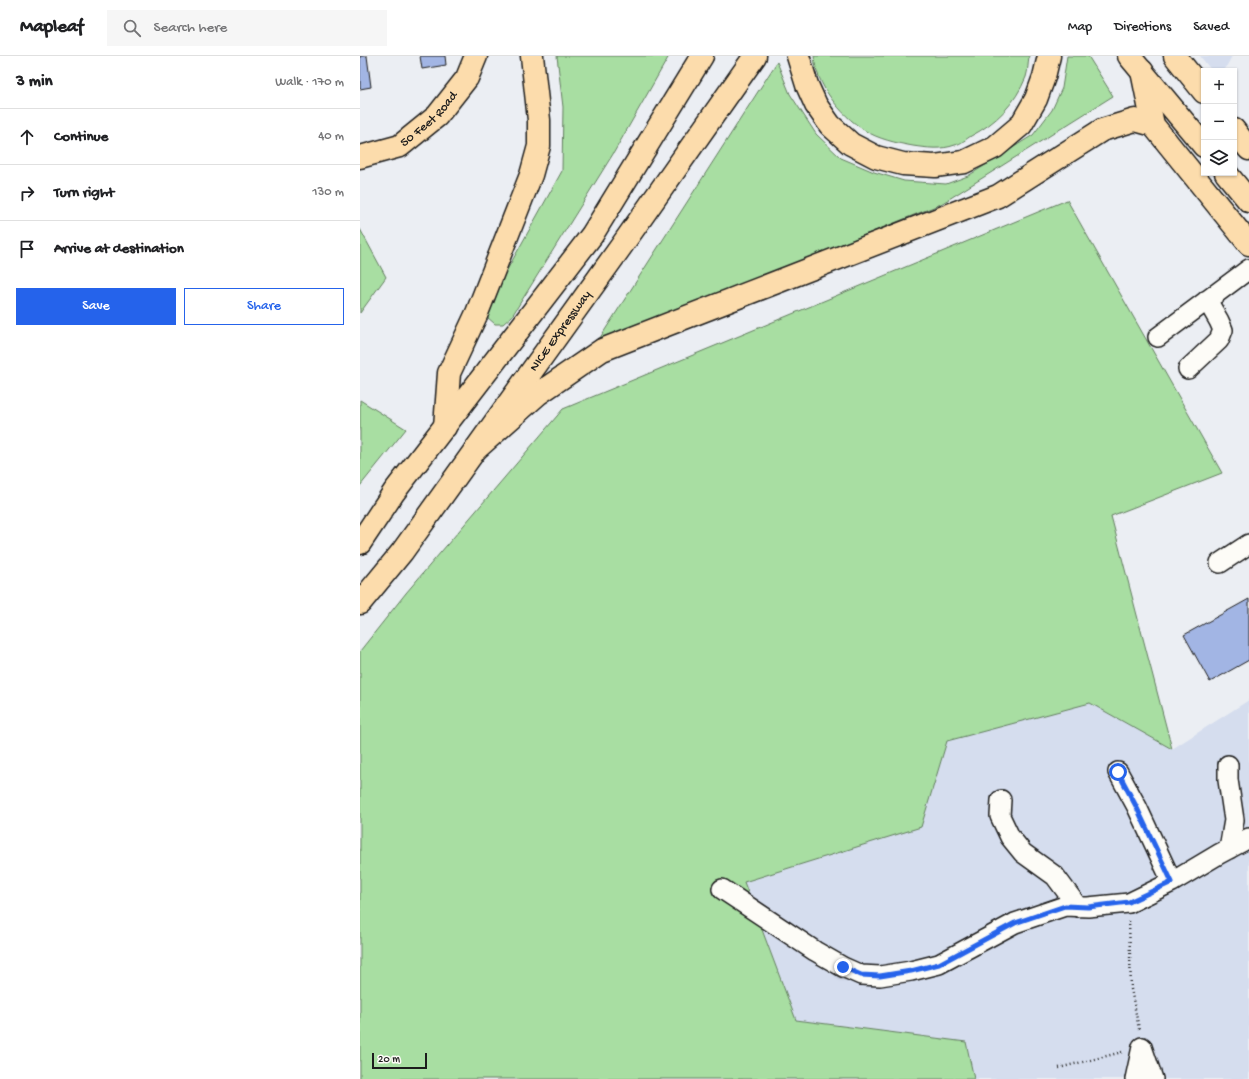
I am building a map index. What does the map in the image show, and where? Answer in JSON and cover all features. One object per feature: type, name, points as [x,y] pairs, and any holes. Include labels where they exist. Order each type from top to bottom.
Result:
[{"type":"main road","name":"50 Feet Road","points":[[360,157],[400,146],[437,116],[467,78],[476,56]]},
{"type":"main road","points":[[445,427],[449,373],[482,298],[531,175],[539,146],[539,120],[532,56]]},
{"type":"main road","points":[[360,543],[394,492],[592,235],[702,56]]},
{"type":"main road","name":"NICE Expressway","points":[[360,603],[402,552],[616,254],[755,56]]},
{"type":"main road","points":[[798,56],[807,85],[816,105],[830,125],[851,144],[876,157],[903,164],[935,166],[964,162],[995,147],[1021,125],[1036,99],[1044,77],[1049,56]]},
{"type":"main road","points":[[1175,56],[1201,88]]},
{"type":"main road","points":[[1135,64],[1152,125],[1249,244]]},
{"type":"main road","points":[[1135,64],[1201,142]]},
{"type":"main road","points":[[475,450],[538,394],[602,350],[998,196],[1102,130],[1135,120],[1152,125]]},
{"type":"main road","points":[[1237,134],[1249,149]]},
{"type":"main road","points":[[1228,176],[1249,201]]},
{"type":"street","points":[[1158,337],[1249,269]]},
{"type":"street","points":[[1188,369],[1219,340],[1223,330],[1207,300]]},
{"type":"street","points":[[1220,563],[1249,544]]},
{"type":"street","points":[[1228,765],[1228,780],[1234,820],[1229,849]]},
{"type":"street","points":[[1118,772],[1172,882]]},
{"type":"street","points":[[1001,800],[1000,816],[1010,837],[1023,852],[1055,876],[1078,906]]},
{"type":"street","points":[[722,889],[815,951],[843,967],[861,975],[880,976],[911,971],[939,964],[1015,923],[1065,906],[1088,907],[1129,902],[1172,882],[1249,838]]},
{"type":"street","points":[[1135,1079],[1142,1047]]},
{"type":"street","points":[[1142,1047],[1153,1079]]},
{"type":"path","points":[[1059,1068],[1142,1047],[1131,989],[1129,902]]},
{"type":"shaded area","points":[[1200,56],[1232,56],[1226,68],[1210,68]]},
{"type":"shaded area","points":[[1249,700],[1249,1079],[974,1079],[966,1042],[796,1020],[744,882],[921,827],[947,741],[1090,703],[1172,749]]},
{"type":"green space","points":[[557,56],[669,56],[613,154],[512,316],[503,324],[495,324],[487,317],[487,306],[562,171],[563,107]]},
{"type":"green space","points":[[814,56],[1029,56],[1028,70],[1022,87],[1004,112],[989,125],[959,144],[945,148],[934,148],[900,144],[875,136],[864,130],[846,116],[824,88],[819,78]]},
{"type":"green space","points":[[1067,56],[1088,56],[1113,96],[941,204],[596,344],[777,62],[790,94],[816,134],[841,158],[874,172],[904,181],[946,184],[968,176],[1033,135],[1052,110],[1062,88]]},
{"type":"green space","points":[[1067,200],[1222,473],[1111,516],[1172,749],[1090,703],[947,741],[921,827],[744,882],[796,1020],[966,1042],[974,1079],[360,1079],[360,651],[406,593],[563,409]]},
{"type":"green space","points":[[360,229],[386,277],[360,313]]},
{"type":"green space","points":[[360,400],[406,429],[360,486]]},
{"type":"building","points":[[360,56],[367,56],[371,87],[360,89]]},
{"type":"building","points":[[420,56],[445,56],[446,65],[422,69]]},
{"type":"building","points":[[1249,599],[1249,660],[1210,682],[1184,635]]},
{"type":"route","points":[[843,967],[861,975],[880,976],[911,971],[939,964],[1015,923],[1065,906],[1088,907],[1129,902],[1172,882],[1118,772]]}]
